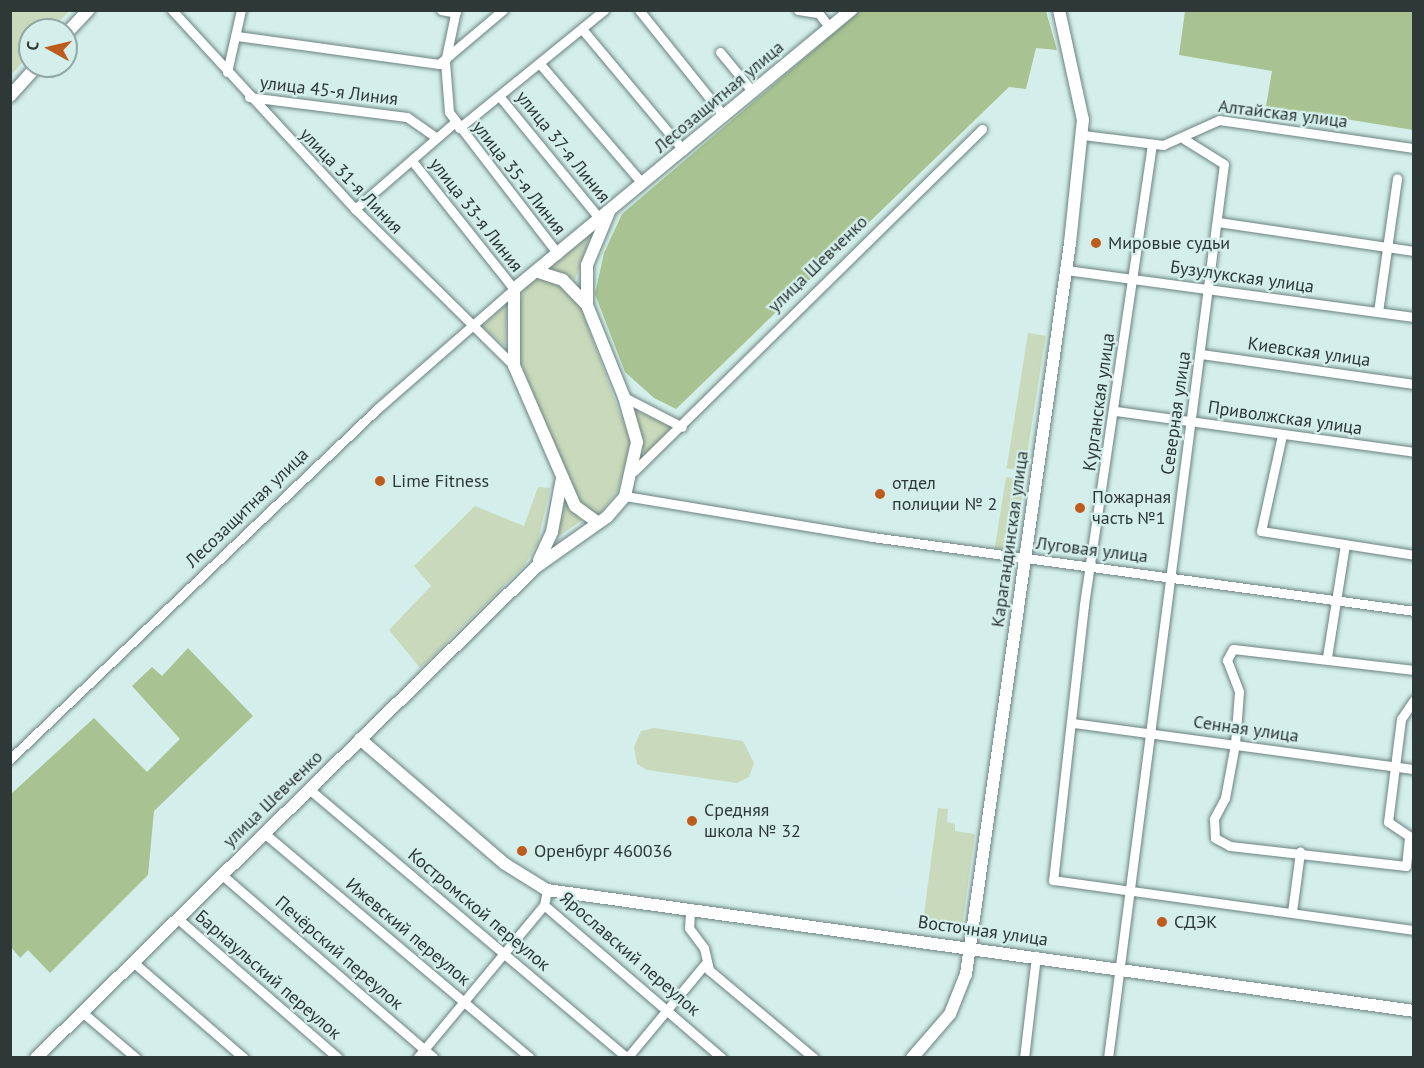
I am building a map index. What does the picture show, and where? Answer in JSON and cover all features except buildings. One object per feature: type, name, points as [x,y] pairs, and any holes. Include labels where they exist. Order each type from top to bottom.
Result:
[{"type":"main road","name":"Лесозащитная улица","points":[[514,289],[851,10]]},
{"type":"main road","name":"Карагандинская улица","points":[[912,1058],[956,1004],[971,948],[1083,135],[1081,95],[1059,10]]},
{"type":"main road","points":[[10,96],[27,78]]},
{"type":"main road","name":"Лесозащитная улица","points":[[587,305],[587,265],[604,214]]},
{"type":"main road","points":[[536,271],[563,279],[587,305],[624,397],[636,442],[634,471],[625,496]]},
{"type":"main road","points":[[514,289],[514,366],[562,478],[580,513],[597,522]]},
{"type":"main road","name":"улица Шевченко","points":[[536,567],[552,532],[562,478]]},
{"type":"main road","name":"улица Шевченко","points":[[37,1057],[536,567],[597,522],[625,496]]},
{"type":"main road","name":"Ярославский переулок","points":[[360,739],[505,864],[548,890]]},
{"type":"main road","name":"Восточная улица","points":[[548,890],[1036,956],[1413,1011]]},
{"type":"street","name":"улица 31-я Линия","points":[[172,10],[249,97],[355,209],[468,326],[514,366]]},
{"type":"street","points":[[227,72],[237,36],[241,10]]},
{"type":"street","points":[[441,10],[456,12],[445,62],[446,97],[457,125]]},
{"type":"street","points":[[237,36],[445,62],[503,10]]},
{"type":"street","points":[[355,209],[413,162],[436,137],[501,97],[604,10]]},
{"type":"street","points":[[639,10],[724,116]]},
{"type":"street","points":[[798,10],[816,12],[830,28]]},
{"type":"street","points":[[582,29],[683,150]]},
{"type":"street","points":[[720,52],[753,92]]},
{"type":"street","points":[[540,64],[642,183]]},
{"type":"street","name":"улица 45-я Линия","points":[[249,97],[407,117],[436,137]]},
{"type":"street","name":"улица 37-я Линия","points":[[501,97],[604,214]]},
{"type":"street","name":"Алтайская улица","points":[[1083,135],[1152,144],[1184,139],[1219,120],[1413,148]]},
{"type":"street","name":"улица 35-я Линия","points":[[457,125],[558,254]]},
{"type":"street","name":"улица Шевченко","points":[[634,471],[682,427],[982,129]]},
{"type":"street","name":"Северная улица","points":[[1108,1058],[1121,968],[1147,732],[1192,422],[1224,164],[1184,139]]},
{"type":"street","name":"Курганская улица","points":[[1128,891],[1053,880],[1091,567],[1116,411],[1152,144]]},
{"type":"street","name":"улица 33-я Линия","points":[[413,162],[514,289]]},
{"type":"street","points":[[1377,312],[1397,178]]},
{"type":"street","points":[[1218,222],[1413,251]]},
{"type":"street","name":"Бузулукская улица","points":[[1066,270],[1413,317]]},
{"type":"street","name":"Лесозащитная улица","points":[[10,759],[468,326],[514,289]]},
{"type":"street","name":"Киевская улица","points":[[1201,354],[1413,384]]},
{"type":"street","points":[[624,397],[682,427]]},
{"type":"street","name":"Приволжская улица","points":[[1116,411],[1413,452]]},
{"type":"street","points":[[1282,435],[1258,526],[1266,533],[1345,543],[1413,555]]},
{"type":"street","name":"Луговая улица","points":[[625,496],[666,507],[1413,611]]},
{"type":"street","points":[[1327,657],[1345,543]]},
{"type":"street","points":[[1413,670],[1360,666],[1327,657],[1233,649],[1227,660],[1239,692],[1235,744],[1225,798],[1214,819],[1215,838],[1230,846],[1300,852],[1406,866],[1410,845],[1405,829],[1388,822],[1402,713],[1413,700]]},
{"type":"street","name":"Сенная улица","points":[[1073,723],[1413,769]]},
{"type":"street","name":"Костромской переулок","points":[[309,789],[627,1058]]},
{"type":"street","name":"Ижевский переулок","points":[[264,833],[530,1058]]},
{"type":"street","points":[[1292,912],[1300,852]]},
{"type":"street","name":"Печёрский переулок","points":[[221,874],[434,1058]]},
{"type":"street","name":"Ярославский переулок","points":[[548,890],[544,905],[722,1058]]},
{"type":"street","points":[[1128,891],[1413,930]]},
{"type":"street","points":[[417,1058],[544,905]]},
{"type":"street","points":[[627,1058],[705,964],[704,948],[689,928],[690,911]]},
{"type":"street","name":"Барнаульский переулок","points":[[177,918],[338,1058]]},
{"type":"street","points":[[1024,1058],[1036,956]]},
{"type":"street","points":[[133,962],[244,1058]]},
{"type":"street","points":[[705,964],[814,1058]]},
{"type":"street","points":[[82,1012],[136,1058]]},
{"type":"green space","points":[[11,10],[69,11],[62,18],[18,18],[18,67],[11,75]]},
{"type":"green space","points":[[861,10],[1046,11],[1057,50],[1036,48],[1026,89],[1009,87],[676,409],[654,398],[625,372],[595,294],[604,253],[622,214]]},
{"type":"green space","points":[[1185,11],[1413,11],[1413,130],[1266,106],[1272,71],[1179,55]]},
{"type":"green space","points":[[591,234],[575,280],[550,268]]},
{"type":"green space","points":[[538,277],[559,286],[580,306],[631,443],[618,490],[599,515],[581,505],[521,364],[517,311],[525,287]]},
{"type":"green space","points":[[507,304],[505,346],[482,326]]},
{"type":"green space","points":[[1028,333],[1046,336],[1024,471],[1007,468]]},
{"type":"green space","points":[[632,409],[675,428],[645,456]]},
{"type":"green space","points":[[1006,477],[1025,480],[1014,551],[995,548]]},
{"type":"green space","points":[[538,487],[550,488],[538,542],[524,566],[420,668],[389,630],[431,586],[414,566],[475,506],[524,526]]},
{"type":"green space","points":[[566,501],[581,521],[556,538]]},
{"type":"green space","points":[[188,648],[253,716],[154,811],[148,875],[50,973],[28,950],[20,958],[11,947],[11,794],[94,718],[147,772],[180,739],[132,686],[152,667],[162,676]]},
{"type":"green space","points":[[654,728],[743,741],[754,763],[749,777],[737,783],[647,770],[637,764],[634,747],[641,731]]},
{"type":"green space","points":[[938,808],[948,809],[947,822],[955,824],[955,831],[975,834],[962,927],[923,922]]},
{"type":"place","name":"Мировые судьи","points":[[1096,243]]},
{"type":"place","name":"Lime Fitness","points":[[380,481]]},
{"type":"place","name":"отдел полиции № 2","points":[[880,494]]},
{"type":"place","name":"Пожарная часть №1","points":[[1080,508]]},
{"type":"place","name":"Средняя школа № 32","points":[[692,821]]},
{"type":"place","name":"Оренбург 460036","points":[[522,851]]},
{"type":"place","name":"СДЭК","points":[[1162,922]]}]
